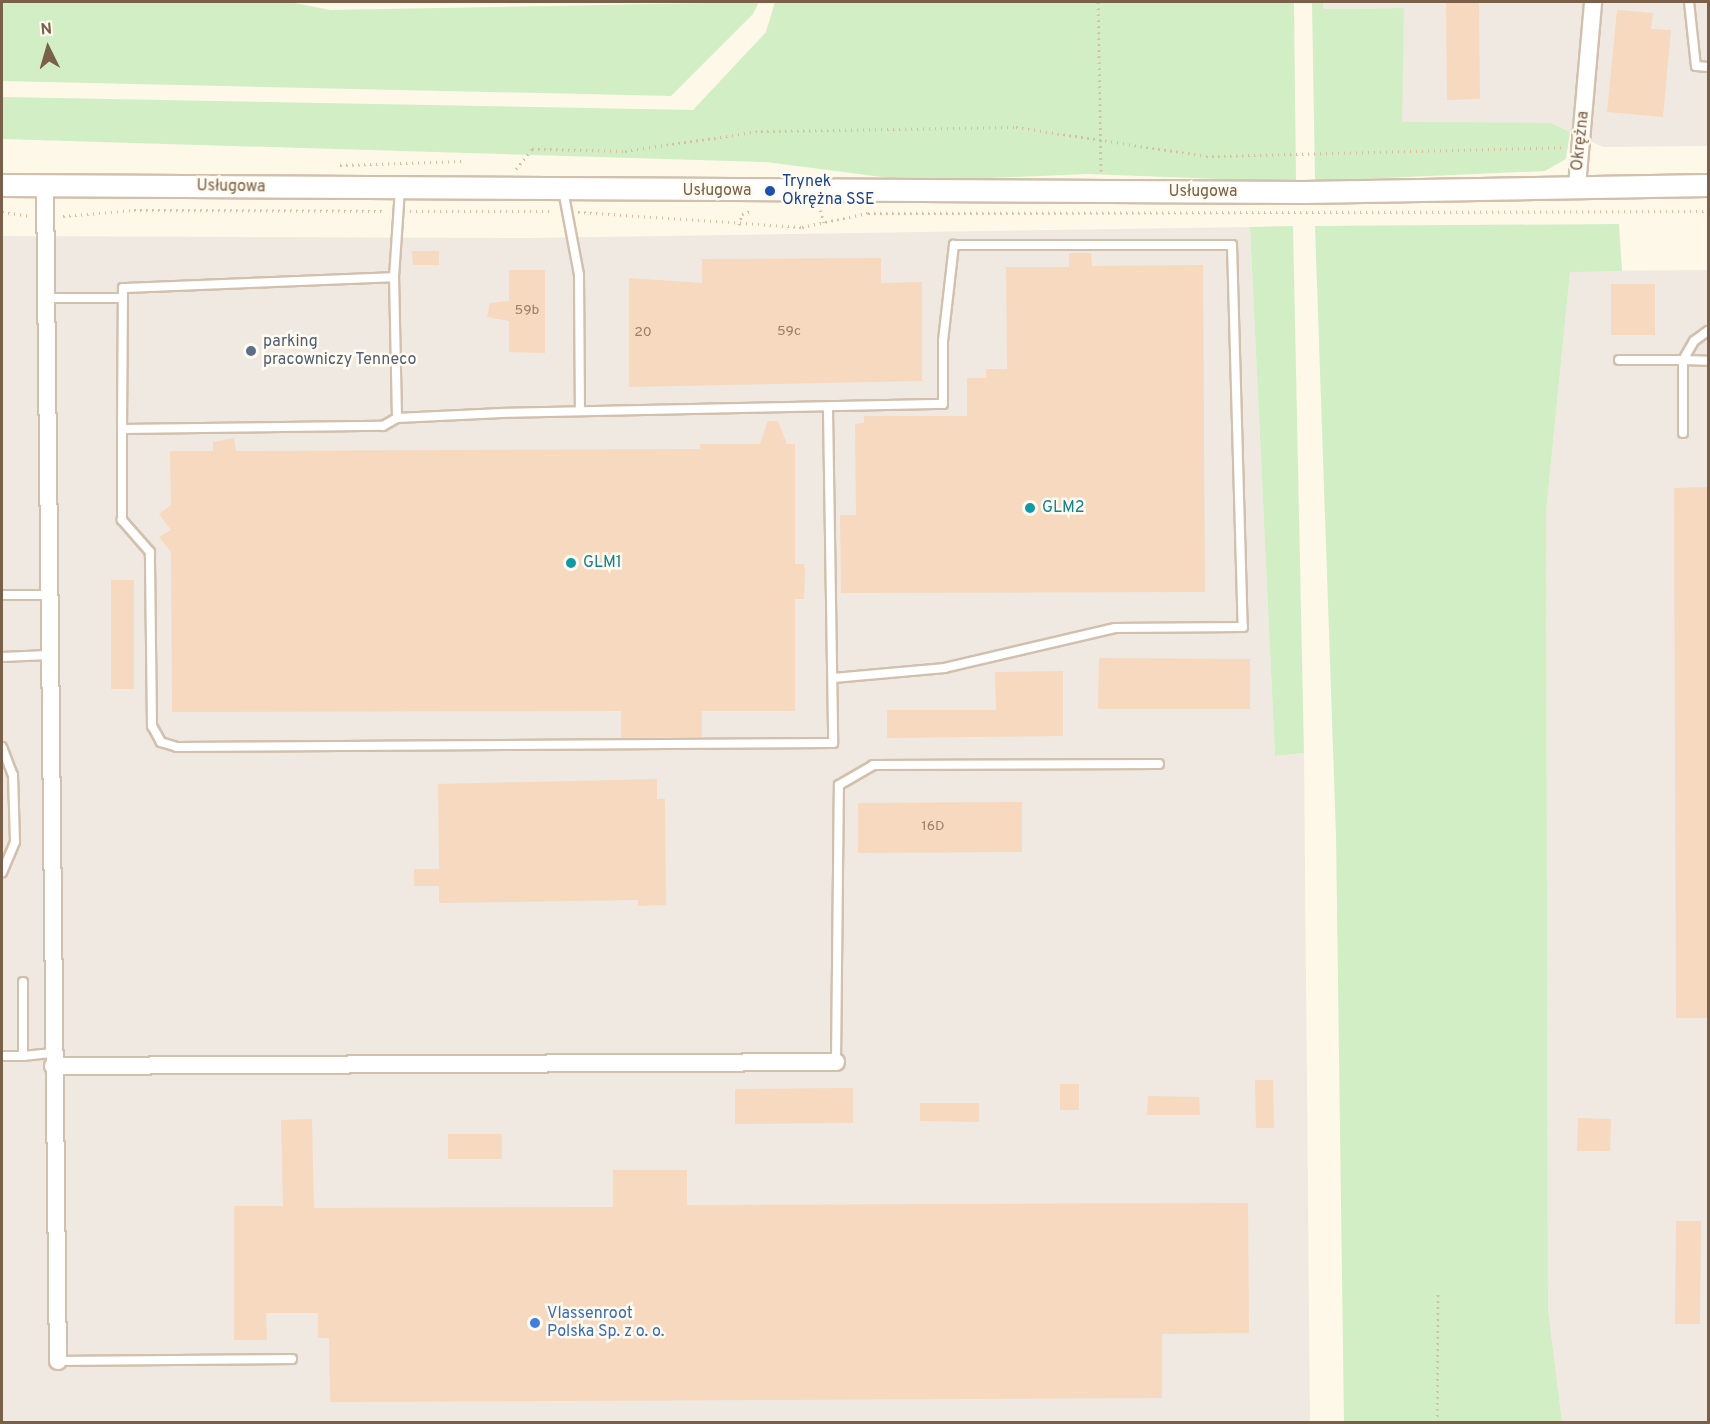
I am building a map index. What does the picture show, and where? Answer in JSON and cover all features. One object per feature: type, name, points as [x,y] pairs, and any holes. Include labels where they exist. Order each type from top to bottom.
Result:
[{"type":"street","name":"Okrężna","points":[[1593,2],[1577,186],[1708,185]]},
{"type":"street","name":"Usługowa","points":[[2,184],[400,190],[1100,191],[1577,186]]},
{"type":"street","points":[[45,185],[58,1361]]},
{"type":"street","points":[[53,1060],[836,1062]]},
{"type":"lane","points":[[1689,2],[1696,66],[1708,67]]},
{"type":"lane","points":[[397,418],[394,277],[400,190]]},
{"type":"lane","points":[[563,190],[565,212],[579,275],[580,411]]},
{"type":"lane","points":[[122,429],[383,426],[397,418],[580,411],[828,410],[943,404],[943,341],[954,245],[1232,245],[1243,627],[1115,628],[945,668],[833,678]]},
{"type":"lane","points":[[394,277],[123,288],[121,298],[122,520],[150,552],[152,726],[161,742],[177,747],[833,743],[828,410]]},
{"type":"lane","points":[[46,298],[121,298]]},
{"type":"lane","points":[[1683,433],[1683,360],[1694,341],[1708,332]]},
{"type":"lane","points":[[1619,360],[1708,361]]},
{"type":"lane","points":[[2,595],[49,595]]},
{"type":"lane","points":[[2,657],[49,655]]},
{"type":"lane","points":[[2,747],[13,775],[15,842],[2,872]]},
{"type":"lane","points":[[836,1062],[839,785],[873,765],[1159,764]]},
{"type":"lane","points":[[23,982],[24,1056]]},
{"type":"lane","points":[[2,1056],[53,1060]]},
{"type":"lane","points":[[58,1361],[292,1359]]},
{"type":"path","points":[[1098,2],[1100,191]]},
{"type":"path","points":[[501,189],[532,148],[625,151],[760,131],[1017,127],[1206,156],[1581,147]]},
{"type":"path","points":[[340,165],[463,161]]},
{"type":"path","points":[[2,212],[45,218],[134,210],[656,213],[739,225],[824,222],[868,213],[1708,211]]},
{"type":"path","points":[[814,210],[821,210],[824,222]]},
{"type":"path","points":[[739,225],[742,214],[750,211]]},
{"type":"path","points":[[1437,1422],[1438,1293]]},
{"type":"shaded area","points":[[1323,2],[1708,2],[1708,146],[1603,147],[1551,123],[1401,123],[1404,8],[1323,9]]},
{"type":"shaded area","points":[[1250,227],[1275,756],[1304,753],[1310,1422],[2,1422],[2,236],[526,238]]},
{"type":"shaded area","points":[[1708,270],[1708,1422],[1562,1422],[1548,1309],[1546,513],[1570,271]]},
{"type":"green space","points":[[2,2],[290,2],[330,10],[759,2],[753,14],[671,96],[2,81]]},
{"type":"green space","points":[[775,2],[1294,2],[1296,182],[1088,174],[913,181],[766,162],[2,139],[2,97],[693,110],[766,32]]},
{"type":"green space","points":[[1312,2],[1323,2],[1323,9],[1404,8],[1402,122],[1551,123],[1570,132],[1566,159],[1545,171],[1315,181]]},
{"type":"green space","points":[[1619,224],[1622,271],[1570,272],[1546,513],[1548,1309],[1562,1422],[1344,1422],[1336,836],[1315,226]]},
{"type":"green space","points":[[1293,226],[1304,753],[1275,756],[1250,227]]},
{"type":"building","points":[[1446,2],[1479,2],[1480,99],[1447,100]]},
{"type":"building","points":[[1617,10],[1653,13],[1651,29],[1671,30],[1663,117],[1607,112]]},
{"type":"building","points":[[412,251],[439,251],[439,265],[413,265]]},
{"type":"building","name":"GLM2","points":[[1069,253],[1091,253],[1092,266],[1203,265],[1205,592],[841,593],[840,515],[856,515],[855,424],[864,423],[864,416],[967,416],[967,378],[986,378],[986,369],[1007,369],[1006,267],[1069,267]]},
{"type":"building","points":[[881,258],[881,283],[922,282],[922,381],[629,387],[629,278],[702,283],[702,259]]},
{"type":"building","points":[[509,270],[545,270],[545,353],[509,352],[509,321],[487,317],[490,303],[509,301]]},
{"type":"building","points":[[1611,284],[1655,284],[1655,335],[1611,335]]},
{"type":"building","points":[[768,421],[778,421],[787,444],[795,444],[795,564],[804,564],[805,572],[804,599],[795,599],[795,711],[702,711],[702,737],[621,738],[621,711],[172,712],[171,552],[159,537],[171,530],[159,514],[171,505],[170,451],[213,451],[213,442],[234,438],[236,451],[700,449],[700,444],[760,444]]},
{"type":"building","points":[[1708,487],[1708,1018],[1676,1018],[1674,488]]},
{"type":"building","points":[[111,580],[134,580],[134,689],[111,689]]},
{"type":"building","points":[[1099,658],[1250,659],[1250,709],[1098,709]]},
{"type":"building","points":[[1063,671],[1063,736],[887,738],[887,710],[996,710],[995,672]]},
{"type":"building","points":[[657,779],[657,799],[665,799],[666,905],[638,906],[638,900],[439,903],[439,886],[414,886],[414,869],[439,869],[438,784]]},
{"type":"building","points":[[1022,802],[1022,852],[858,853],[858,803]]},
{"type":"building","points":[[1255,1080],[1273,1080],[1274,1128],[1256,1128]]},
{"type":"building","points":[[1060,1084],[1079,1084],[1079,1110],[1060,1110]]},
{"type":"building","points":[[853,1088],[853,1123],[735,1124],[735,1089]]},
{"type":"building","points":[[1148,1096],[1199,1097],[1200,1115],[1147,1115]]},
{"type":"building","points":[[920,1103],[979,1103],[979,1122],[920,1121]]},
{"type":"building","points":[[1578,1118],[1611,1119],[1610,1151],[1577,1151]]},
{"type":"building","points":[[312,1119],[314,1208],[613,1207],[613,1170],[687,1170],[687,1205],[1248,1203],[1249,1333],[1162,1334],[1162,1398],[330,1402],[329,1338],[318,1338],[318,1313],[266,1313],[267,1340],[234,1340],[234,1206],[283,1206],[281,1120]]},
{"type":"building","points":[[448,1134],[502,1134],[502,1159],[448,1159]]},
{"type":"building","points":[[1676,1221],[1701,1221],[1700,1324],[1675,1324]]},
{"type":"place","name":"Trynek Okrężna SSE","points":[[770,191]]},
{"type":"place","name":"parking pracowniczy Tenneco","points":[[251,351]]},
{"type":"place","name":"GLM2","points":[[1030,508]]},
{"type":"place","name":"GLM1","points":[[571,563]]},
{"type":"place","name":"Vlassenroot Polska Sp. z o. o.","points":[[535,1323]]}]
